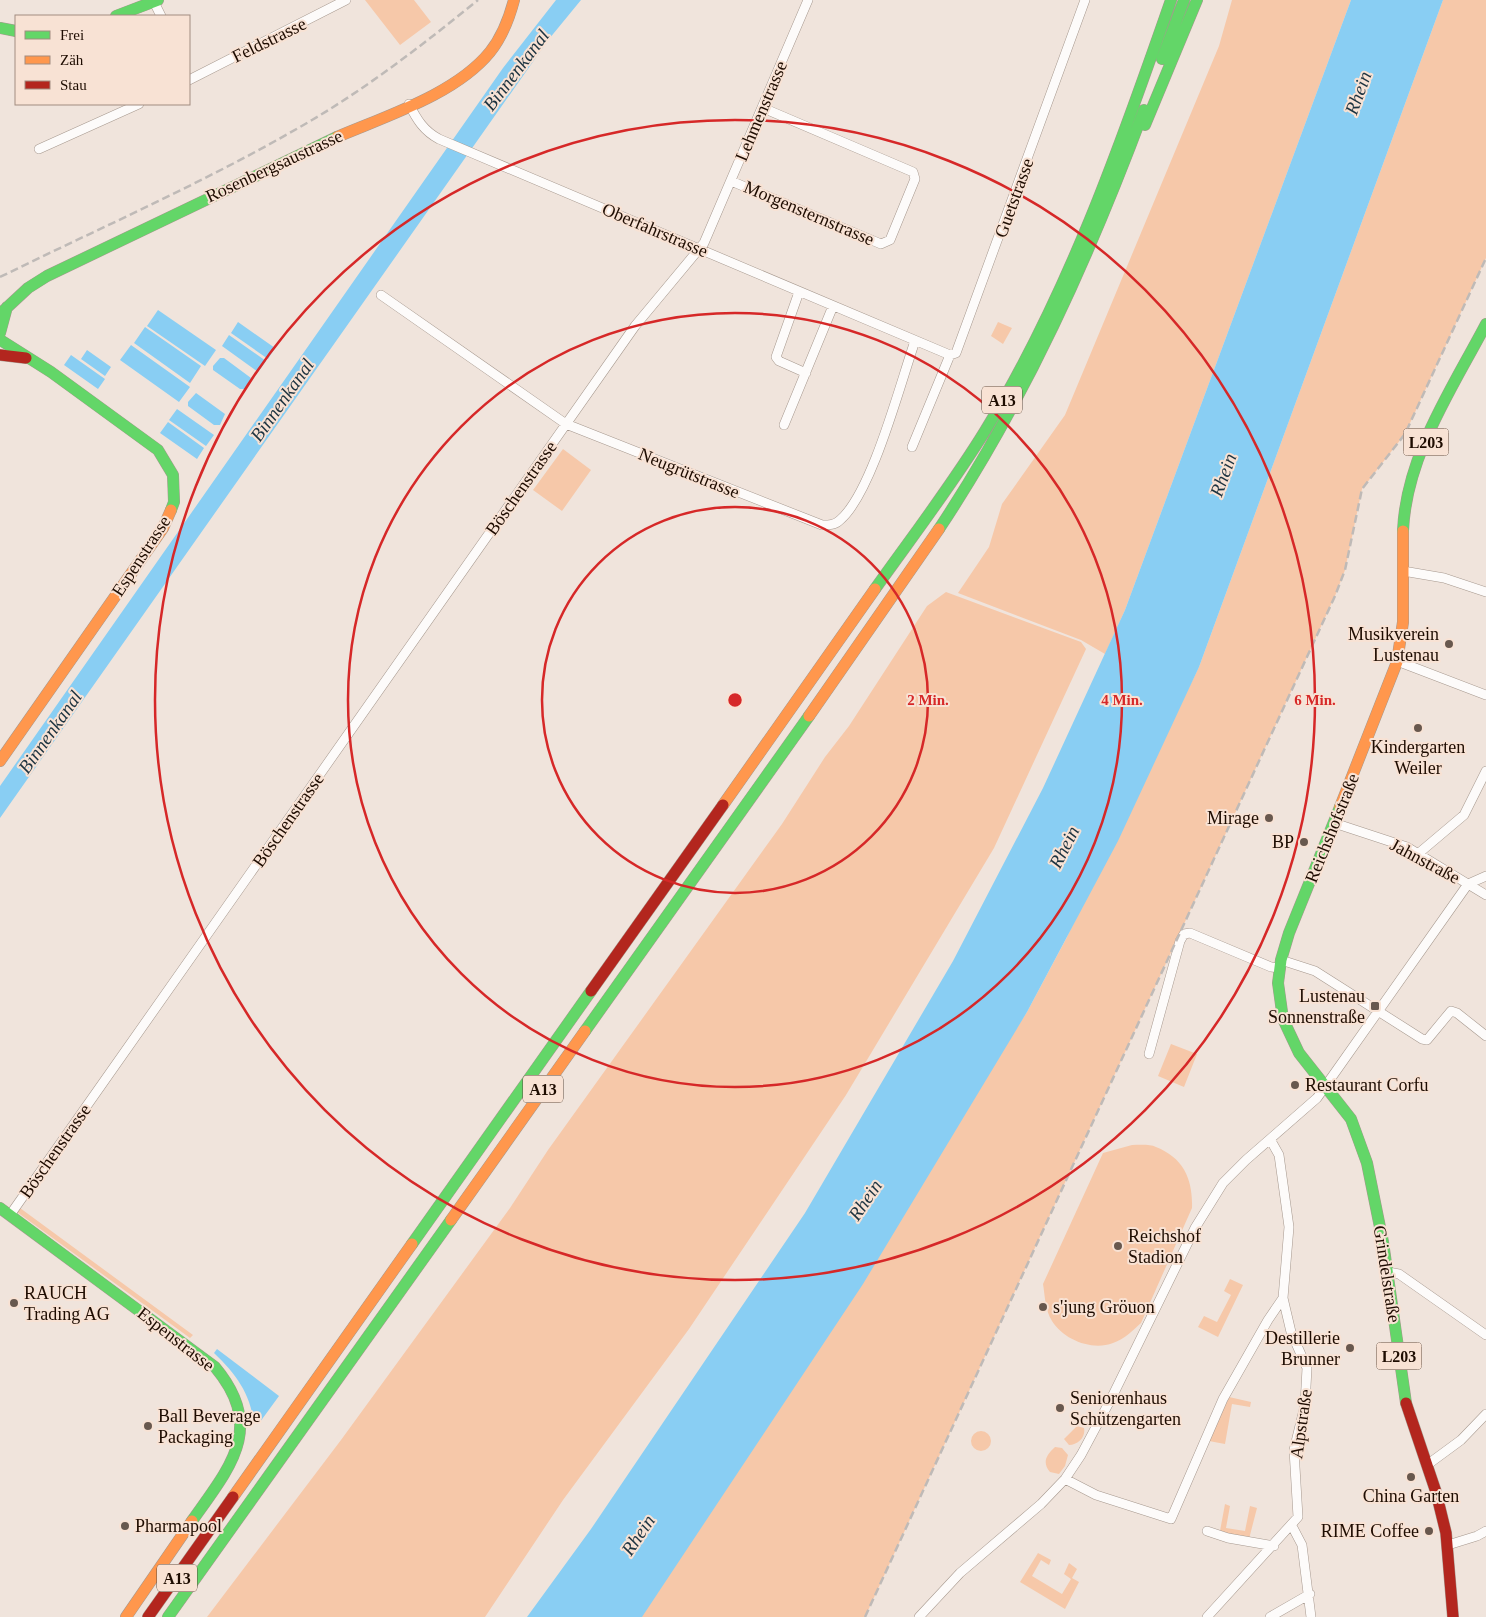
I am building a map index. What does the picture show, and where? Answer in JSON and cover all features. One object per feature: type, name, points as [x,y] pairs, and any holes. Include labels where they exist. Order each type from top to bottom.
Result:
[{"type":"main road","name":"Rosenbergsaustrasse","points":[[0,340],[4,311],[28,288],[47,276],[289,159],[450,84],[479,63],[503,32],[514,0]]},
{"type":"main road","name":"A13","points":[[148,1617],[840,640],[985,431],[1028,352],[1070,266],[1141,87],[1171,0]]},
{"type":"main road","name":"A13","points":[[168,1617],[857,648],[960,498],[998,436],[1059,318],[1099,228],[1184,0]]},
{"type":"main road","name":"A13","points":[[1136,132],[1146,124],[1197,0]]},
{"type":"main road","points":[[119,15],[156,1]]},
{"type":"main road","points":[[0,28],[15,31]]},
{"type":"main road","name":"L203","points":[[1403,571],[1403,529],[1406,499],[1413,475],[1428,437],[1486,324]]},
{"type":"main road","name":"Espenstrasse","points":[[0,340],[134,430],[158,450],[166,460],[173,475],[174,502],[163,528],[0,760]]},
{"type":"main road","name":"Espenstrasse","points":[[0,355],[28,358]]},
{"type":"main road","name":"Reichshofstraße","points":[[1326,1087],[1300,1053],[1288,1032],[1280,1003],[1280,964],[1289,933],[1397,661],[1405,612],[1403,571]]},
{"type":"main road","name":"Grindelstraße","points":[[1326,1087],[1351,1119],[1362,1145],[1371,1178],[1388,1272],[1403,1392],[1410,1419],[1436,1492],[1448,1545],[1453,1617]]},
{"type":"main road","name":"Espenstrasse","points":[[5,1212],[215,1367],[226,1379],[238,1404],[241,1434],[238,1448],[230,1467],[126,1617]]},
{"type":"street","name":"Feldstrasse","points":[[190,78],[320,15],[346,0]]},
{"type":"street","name":"Lehmenstrasse","points":[[566,424],[634,326],[704,243],[808,0]]},
{"type":"street","name":"Guetstrasse","points":[[912,447],[950,355],[956,352],[986,277],[1085,0]]},
{"type":"street","points":[[156,1],[161,15]]},
{"type":"street","name":"Oberfahrstrasse","points":[[409,104],[425,130],[439,140],[699,248],[915,341]]},
{"type":"street","points":[[39,149],[136,105]]},
{"type":"street","name":"Morgensternstrasse","points":[[731,181],[881,244],[890,240],[915,179],[912,172],[763,108]]},
{"type":"street","points":[[800,292],[776,357],[779,361],[806,372]]},
{"type":"street","name":"Neugrütstrasse","points":[[381,295],[566,424],[822,525],[832,525],[841,520],[862,490],[870,473],[915,341]]},
{"type":"street","points":[[784,425],[833,306]]},
{"type":"street","points":[[915,341],[950,355]]},
{"type":"street","name":"Böschenstrasse","points":[[5,1212],[566,424]]},
{"type":"street","points":[[1403,571],[1444,578],[1486,592]]},
{"type":"street","points":[[1397,661],[1486,695]]},
{"type":"street","points":[[1420,853],[1464,814],[1486,771]]},
{"type":"street","name":"Jahnstraße","points":[[1334,823],[1394,842],[1420,853],[1486,895]]},
{"type":"street","points":[[919,1617],[960,1573],[1042,1504],[1065,1480],[1081,1455],[1112,1397],[1202,1214],[1223,1183],[1270,1139],[1307,1108],[1326,1087],[1468,884],[1486,876]]},
{"type":"street","points":[[1149,1054],[1180,940],[1184,934],[1190,933],[1271,966],[1280,964],[1315,972],[1422,1039],[1427,1040],[1431,1037],[1451,1012],[1458,1013],[1486,1036]]},
{"type":"street","name":"Alpstraße","points":[[1207,1617],[1235,1584],[1274,1546],[1298,1517],[1294,1450],[1304,1405],[1308,1368],[1291,1332],[1283,1298],[1289,1226],[1279,1155],[1270,1139]]},
{"type":"street","points":[[1388,1272],[1399,1274],[1486,1335]]},
{"type":"street","name":"Alpstraße","points":[[1065,1480],[1096,1495],[1171,1518],[1223,1399],[1268,1320],[1283,1298]]},
{"type":"street","points":[[1427,1465],[1461,1440],[1486,1414]]},
{"type":"street","points":[[1292,1526],[1300,1540],[1310,1594],[1312,1617]]},
{"type":"street","points":[[1206,1531],[1228,1538],[1274,1546]]},
{"type":"street","points":[[1448,1545],[1486,1531]]},
{"type":"street","points":[[1270,1617],[1310,1594]]},
{"type":"shaded area","points":[[365,0],[414,0],[431,22],[400,45]]},
{"type":"shaded area","points":[[1232,0],[1351,0],[1125,610],[1105,654],[1081,640],[958,593],[989,547],[1002,504],[1065,415],[1219,46]]},
{"type":"shaded area","points":[[1443,0],[1486,0],[1486,258],[1405,434],[1362,489],[1345,570],[1335,596],[865,1617],[640,1617],[1027,1012],[1066,939],[1199,667]]},
{"type":"shaded area","points":[[998,322],[1012,328],[1003,344],[991,336]]},
{"type":"shaded area","points":[[563,449],[591,470],[562,511],[533,490]]},
{"type":"shaded area","points":[[946,592],[1081,642],[1086,649],[994,848],[846,1095],[689,1329],[563,1500],[485,1617],[207,1617],[341,1440],[510,1208],[548,1150],[782,824],[825,757],[849,726],[927,606]]},
{"type":"shaded area","points":[[1171,1044],[1197,1054],[1184,1087],[1158,1076]]},
{"type":"shaded area","name":"Reichshof Stadion","points":[[1132,1145],[1156,1147],[1174,1157],[1185,1171],[1188,1179],[1191,1188],[1192,1208],[1141,1323],[1117,1341],[1105,1345],[1088,1345],[1071,1338],[1057,1328],[1047,1308],[1043,1284],[1103,1153]]},
{"type":"shaded area","points":[[20,1208],[193,1335],[190,1338],[17,1212]]},
{"type":"shaded area","points":[[1230,1279],[1243,1285],[1218,1337],[1198,1327],[1204,1316],[1217,1322],[1231,1295],[1224,1291]]},
{"type":"shaded area","points":[[1229,1397],[1251,1402],[1250,1407],[1232,1404],[1225,1444],[1209,1441]]},
{"type":"shaded area","points":[[1077,1426],[1084,1428],[1083,1437],[1078,1442],[1069,1445],[1064,1439]]},
{"type":"shaded area","points":[[981,1431],[988,1434],[991,1441],[988,1448],[981,1451],[974,1448],[971,1441],[974,1434]]},
{"type":"shaded area","points":[[1055,1447],[1062,1448],[1068,1455],[1065,1466],[1059,1474],[1050,1472],[1046,1465],[1047,1456]]},
{"type":"shaded area","points":[[1225,1504],[1230,1506],[1226,1528],[1245,1531],[1250,1506],[1257,1508],[1249,1539],[1220,1531]]},
{"type":"shaded area","points":[[1038,1553],[1051,1560],[1049,1565],[1041,1560],[1032,1576],[1062,1594],[1071,1579],[1064,1574],[1069,1563],[1077,1569],[1072,1578],[1079,1582],[1065,1609],[1020,1582]]},
{"type":"water","name":"Binnenkanal","points":[[556,0],[581,0],[549,39],[0,818],[0,786],[503,68]]},
{"type":"water","name":"Rhein","points":[[1351,0],[1443,0],[1199,667],[1118,841],[1027,1012],[863,1284],[642,1617],[527,1617],[591,1529],[805,1213],[953,961],[1043,788],[1125,610]]},
{"type":"water","points":[[158,310],[216,350],[205,366],[147,326]]},
{"type":"water","points":[[238,322],[275,348],[268,359],[231,333]]},
{"type":"water","points":[[145,327],[201,366],[190,383],[134,343]]},
{"type":"water","points":[[229,335],[266,361],[258,372],[222,346]]},
{"type":"water","points":[[131,345],[190,387],[179,402],[120,360]]},
{"type":"water","points":[[87,350],[111,367],[105,376],[81,359]]},
{"type":"water","points":[[71,355],[105,379],[98,389],[64,365]]},
{"type":"water","points":[[220,358],[224,358],[251,378],[245,389],[240,389],[213,370],[213,366]]},
{"type":"water","points":[[196,393],[225,414],[220,425],[214,425],[188,406],[188,402]]},
{"type":"water","points":[[177,409],[214,435],[206,446],[169,420]]},
{"type":"water","points":[[168,422],[204,448],[197,459],[160,433]]},
{"type":"water","points":[[217,1349],[279,1396],[260,1422],[254,1423],[249,1402],[241,1385],[214,1353]]},
{"type":"railway","points":[[0,277],[158,202],[274,142],[312,120],[355,93],[397,63],[478,0]]},
{"type":"railway","points":[[865,1617],[1335,596],[1345,570],[1362,489],[1405,434],[1486,258]]},
{"type":"traffic: fast","points":[[119,15],[158,0]]},
{"type":"traffic: fast","points":[[875,589],[985,431],[1041,328],[1090,220],[1132,111],[1171,0]]},
{"type":"traffic: fast","points":[[1162,59],[1184,0]]},
{"type":"traffic: fast","points":[[1145,125],[1197,0]]},
{"type":"traffic: fast","points":[[0,28],[15,31]]},
{"type":"traffic: fast","points":[[939,529],[1000,429],[1054,326],[1101,219],[1144,110]]},
{"type":"traffic: fast","points":[[0,314],[28,288],[47,276],[337,137]]},
{"type":"traffic: fast","points":[[0,333],[7,307]]},
{"type":"traffic: fast","points":[[1403,531],[1406,503],[1412,476],[1422,450],[1446,398],[1486,324]]},
{"type":"traffic: fast","points":[[2,341],[51,372],[158,450],[173,475],[174,502],[171,510]]},
{"type":"traffic: fast","points":[[585,1031],[809,716]]},
{"type":"traffic: fast","points":[[1340,807],[1289,933],[1281,960],[1278,983],[1283,1019],[1299,1053],[1351,1119],[1367,1163],[1383,1242],[1406,1403]]},
{"type":"traffic: fast","points":[[412,1244],[591,991]]},
{"type":"traffic: fast","points":[[0,1208],[215,1367],[230,1389],[238,1409],[240,1428],[237,1447],[219,1483],[192,1521]]},
{"type":"traffic: fast","points":[[168,1617],[451,1220]]},
{"type":"traffic: slow","points":[[337,137],[398,112],[440,92],[476,67],[490,52],[505,28],[514,0]]},
{"type":"traffic: slow","points":[[0,761],[163,528],[171,510]]},
{"type":"traffic: slow","points":[[809,716],[939,529]]},
{"type":"traffic: slow","points":[[1340,807],[1397,662],[1403,622],[1403,531]]},
{"type":"traffic: slow","points":[[723,805],[875,589]]},
{"type":"traffic: slow","points":[[451,1220],[585,1031]]},
{"type":"traffic: slow","points":[[233,1497],[412,1244]]},
{"type":"traffic: slow","points":[[126,1617],[192,1521]]},
{"type":"traffic: jam","points":[[0,355],[26,358]]},
{"type":"traffic: jam","points":[[591,991],[723,805]]},
{"type":"traffic: jam","points":[[1406,1403],[1436,1492],[1446,1533],[1453,1617]]},
{"type":"traffic: jam","points":[[148,1617],[233,1497]]},
{"type":"place","name":"Musikverein Lustenau","points":[[1449,644]]},
{"type":"place","name":"Kindergarten Weiler","points":[[1418,728]]},
{"type":"place","name":"Mirage","points":[[1269,818]]},
{"type":"place","name":"BP","points":[[1304,842]]},
{"type":"place","name":"Lustenau Sonnenstraße","points":[[1375,1006]]},
{"type":"place","name":"Restaurant Corfu","points":[[1295,1085]]},
{"type":"place","name":"Reichshof Stadion","points":[[1118,1246]]},
{"type":"place","name":"RAUCH Trading AG","points":[[14,1303]]},
{"type":"place","name":"s'jung Gröuon","points":[[1043,1307]]},
{"type":"place","name":"Destillerie Brunner","points":[[1350,1348]]},
{"type":"place","name":"Seniorenhaus Schützengarten","points":[[1060,1408]]},
{"type":"place","name":"Ball Beverage Packaging","points":[[148,1426]]},
{"type":"place","name":"China Garten","points":[[1411,1477]]},
{"type":"place","name":"Pharmapool","points":[[125,1526]]},
{"type":"place","name":"RIME Coffee","points":[[1429,1531]]}]
